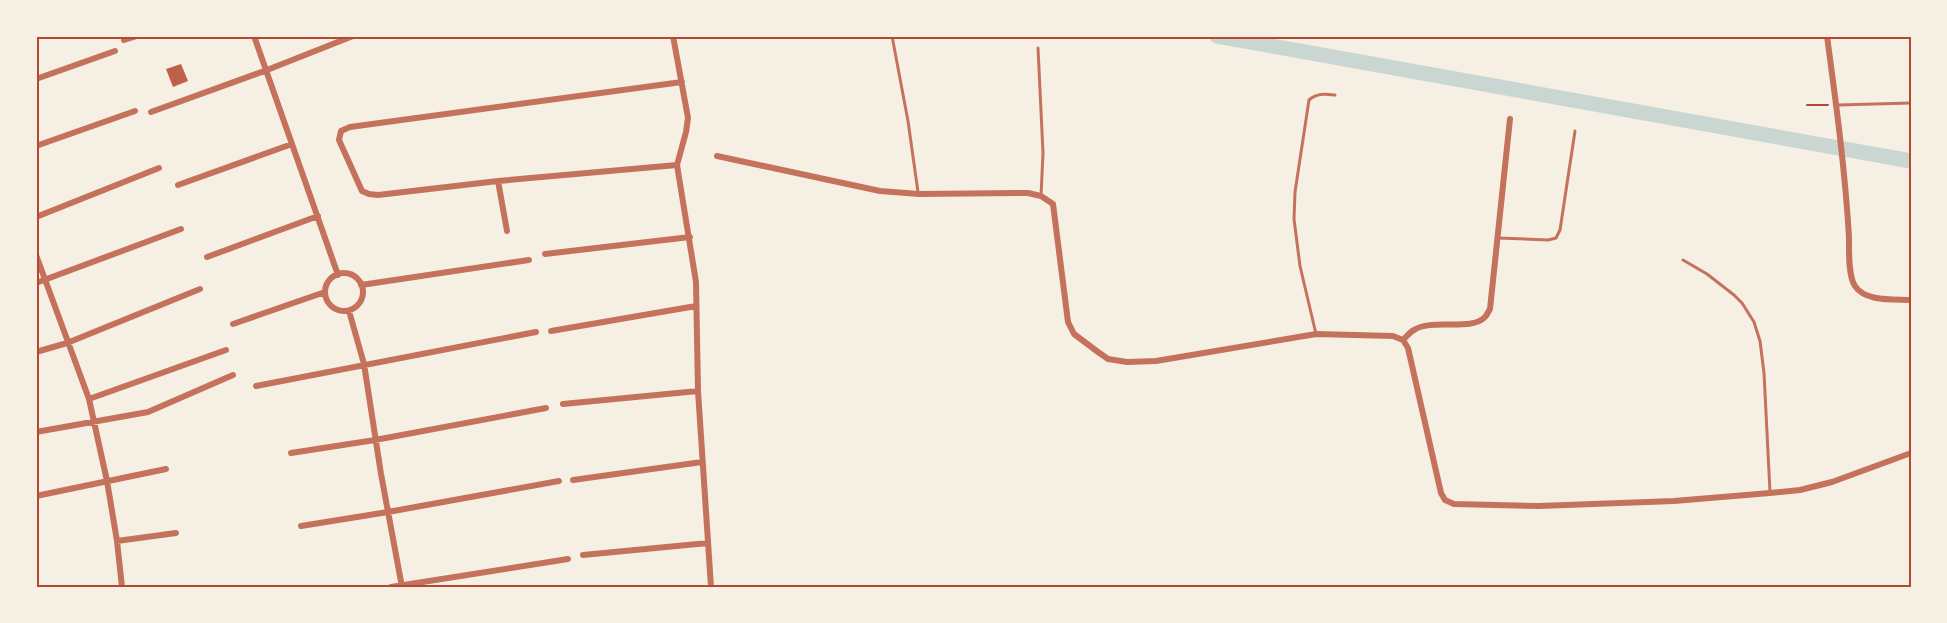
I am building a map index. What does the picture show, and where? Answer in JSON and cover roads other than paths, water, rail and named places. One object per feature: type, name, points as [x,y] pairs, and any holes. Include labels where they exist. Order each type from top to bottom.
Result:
[{"type":"street","points":[[124,40],[137,36]]},
{"type":"street","points":[[254,36],[338,274]]},
{"type":"street","points":[[151,112],[353,36]]},
{"type":"street","points":[[673,36],[688,118],[677,165],[696,282],[698,391],[711,587]]},
{"type":"street","points":[[1827,36],[1845,175],[1853,284],[1860,292],[1875,297],[1911,300]]},
{"type":"street","points":[[36,79],[115,51]]},
{"type":"street","points":[[677,165],[498,181],[378,195],[362,191],[339,140],[342,131],[350,127],[682,82]]},
{"type":"street","points":[[36,146],[135,111]]},
{"type":"street","points":[[1403,340],[1412,330],[1419,327],[1475,323],[1485,318],[1490,309],[1510,119]]},
{"type":"street","points":[[178,184],[292,144]]},
{"type":"street","points":[[717,156],[880,191],[919,194],[1028,193],[1041,196],[1053,204],[1068,322],[1074,334],[1108,359],[1127,362],[1155,361],[1316,334],[1393,336],[1403,340],[1408,348],[1441,493],[1450,503],[1539,506],[1674,501],[1800,490],[1832,482],[1911,453]]},
{"type":"street","points":[[36,217],[159,168]]},
{"type":"street","points":[[498,181],[507,231]]},
{"type":"street","points":[[207,257],[318,216]]},
{"type":"street","points":[[36,283],[181,229]]},
{"type":"street","points":[[545,254],[690,237]]},
{"type":"street","points":[[36,255],[89,399],[107,482],[122,587]]},
{"type":"street","points":[[361,285],[529,260]]},
{"type":"street","points":[[338,274],[354,277],[361,285],[362,299],[349,311],[333,308],[325,292],[329,281],[338,274]]},
{"type":"street","points":[[36,352],[67,343],[200,289]]},
{"type":"street","points":[[233,324],[325,292]]},
{"type":"street","points":[[551,331],[696,306]]},
{"type":"street","points":[[349,311],[364,364],[375,440],[402,586]]},
{"type":"street","points":[[255,386],[536,332]]},
{"type":"street","points":[[89,399],[226,350]]},
{"type":"street","points":[[36,432],[148,412],[233,375]]},
{"type":"street","points":[[562,404],[698,391]]},
{"type":"street","points":[[291,453],[546,408]]},
{"type":"street","points":[[573,480],[702,462]]},
{"type":"street","points":[[36,495],[166,470]]},
{"type":"street","points":[[301,526],[559,482]]},
{"type":"street","points":[[117,541],[176,533]]},
{"type":"street","points":[[583,555],[708,543]]},
{"type":"street","points":[[391,587],[568,559]]},
{"type":"lane","points":[[892,36],[919,194]]},
{"type":"lane","points":[[1038,48],[1043,153],[1041,196]]},
{"type":"lane","points":[[1316,334],[1296,239],[1295,192],[1309,100],[1314,95],[1320,94],[1335,96]]},
{"type":"lane","points":[[1836,105],[1911,103]]},
{"type":"lane","points":[[1497,238],[1548,240],[1556,238],[1560,230],[1575,131]]},
{"type":"lane","points":[[1683,260],[1707,274],[1734,295],[1754,322],[1760,341],[1764,373],[1770,493]]},
{"type":"waterway","points":[[1217,36],[1911,161]]}]
